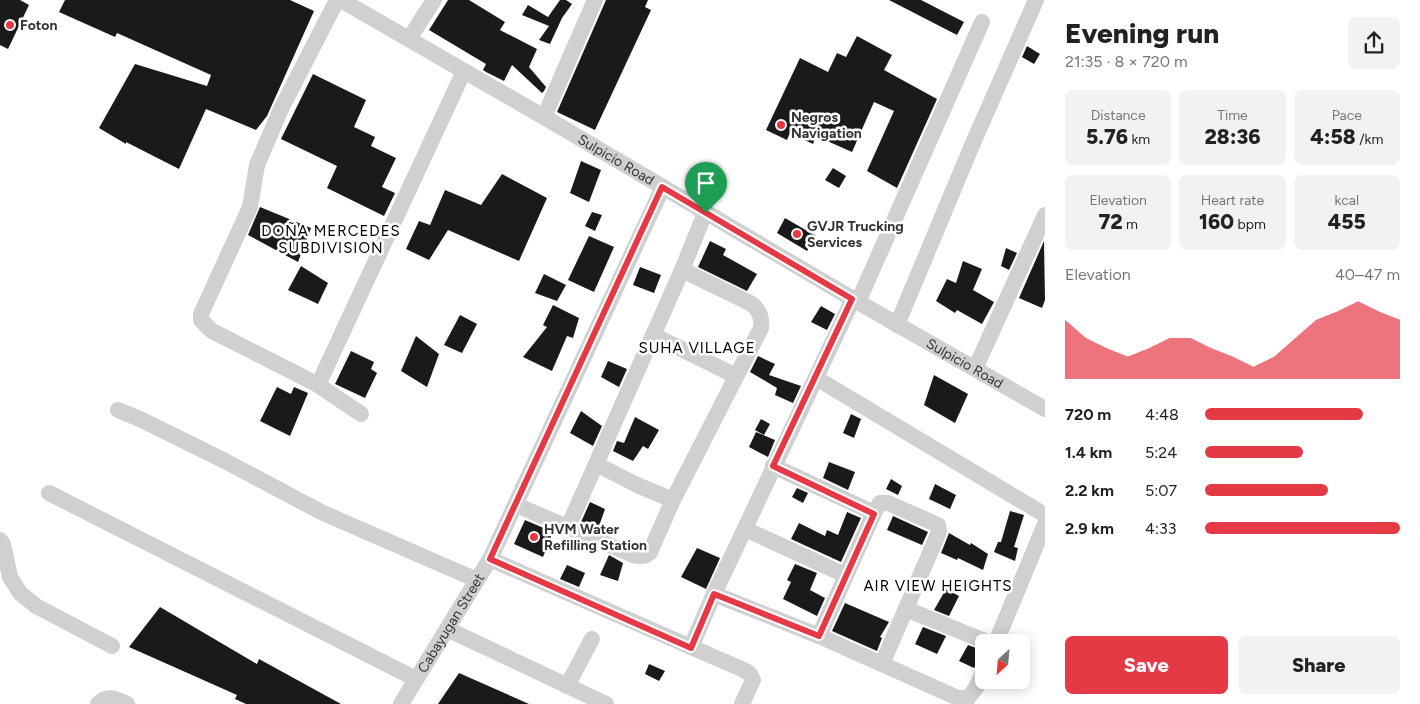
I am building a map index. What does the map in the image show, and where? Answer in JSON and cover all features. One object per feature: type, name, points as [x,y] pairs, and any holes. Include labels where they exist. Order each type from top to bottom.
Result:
[{"type":"street","points":[[336,0],[281,109],[257,165],[250,207],[201,314],[201,320],[212,331],[318,385],[361,414]]},
{"type":"street","name":"Sulpicio Road","points":[[341,0],[544,117],[855,301],[1045,408]]},
{"type":"street","points":[[409,39],[434,0]]},
{"type":"street","points":[[544,117],[594,0]]},
{"type":"street","points":[[898,325],[973,143],[1036,0]]},
{"type":"street","points":[[691,648],[773,466],[855,301],[982,22]]},
{"type":"street","points":[[318,385],[464,71]]},
{"type":"street","name":"Cabayugan Street","points":[[401,704],[490,559],[662,187]]},
{"type":"street","points":[[568,527],[706,213]]},
{"type":"street","points":[[975,369],[1045,215]]},
{"type":"street","points":[[516,504],[633,555],[639,557],[646,556],[650,552],[673,500],[761,328],[762,320],[758,310],[752,304],[682,270]]},
{"type":"street","points":[[653,335],[736,376]]},
{"type":"street","points":[[816,378],[1045,514]]},
{"type":"street","points":[[118,410],[218,458],[324,513],[477,580]]},
{"type":"street","points":[[596,464],[637,485],[673,500]]},
{"type":"street","points":[[773,466],[874,514]]},
{"type":"street","points":[[49,493],[416,679]]},
{"type":"street","points":[[819,636],[845,575],[880,503],[888,503],[938,525],[938,537],[882,664]]},
{"type":"street","points":[[999,634],[1045,524]]},
{"type":"street","points":[[745,529],[845,575]]},
{"type":"street","points":[[0,540],[3,544],[10,577],[20,593],[36,606],[112,646]]},
{"type":"street","points":[[490,559],[744,670],[750,674],[753,680],[742,704]]},
{"type":"street","points":[[714,594],[819,636],[958,698],[968,698],[975,688]]},
{"type":"street","points":[[906,609],[975,637]]},
{"type":"street","points":[[447,629],[606,704]]},
{"type":"street","points":[[568,686],[592,639]]},
{"type":"street","points":[[98,704],[107,697],[127,704]]},
{"type":"building","name":"Foton","points":[[0,0],[20,0],[29,5],[8,49],[0,45]]},
{"type":"building","points":[[65,0],[290,0],[314,11],[267,116],[256,130],[206,109],[179,169],[126,142],[126,144],[99,128],[135,64],[207,86],[211,75],[117,33],[115,37],[59,12]]},
{"type":"building","points":[[448,0],[469,0],[505,22],[500,30],[537,49],[529,67],[546,87],[544,91],[542,93],[512,65],[504,81],[486,72],[483,70],[486,64],[429,30]]},
{"type":"building","points":[[560,0],[566,0],[572,4],[562,18],[550,44],[539,40],[549,26],[522,15],[528,5],[548,17]]},
{"type":"building","points":[[606,0],[648,0],[645,7],[651,10],[595,130],[557,112]]},
{"type":"building","points":[[889,0],[921,0],[964,22],[957,35]]},
{"type":"building","points":[[857,36],[892,55],[884,70],[937,99],[897,188],[867,171],[894,111],[874,102],[852,152],[816,136],[813,144],[790,133],[787,140],[766,130],[800,58],[828,72],[837,53],[846,57]]},
{"type":"building","points":[[1027,46],[1040,54],[1034,64],[1022,57]]},
{"type":"building","points":[[313,74],[366,100],[354,127],[375,137],[371,146],[396,158],[382,187],[395,193],[384,216],[327,188],[337,166],[281,139]]},
{"type":"building","points":[[581,161],[601,170],[589,202],[570,193]]},
{"type":"building","points":[[833,168],[846,176],[839,188],[825,180]]},
{"type":"building","points":[[502,174],[547,198],[519,261],[448,230],[429,260],[406,249],[419,221],[430,225],[445,190],[481,205]]},
{"type":"building","points":[[260,207],[311,228],[298,262],[248,235]]},
{"type":"building","points":[[592,212],[602,215],[595,231],[585,226]]},
{"type":"building","points":[[785,218],[816,236],[807,251],[777,233]]},
{"type":"building","points":[[589,236],[614,247],[594,292],[568,280]]},
{"type":"building","points":[[710,241],[726,249],[723,255],[757,274],[747,291],[698,267]]},
{"type":"building","points":[[1044,241],[1045,300],[1042,308],[1019,298]]},
{"type":"building","points":[[1006,248],[1017,253],[1009,270],[1001,266]]},
{"type":"building","points":[[963,261],[982,269],[973,290],[994,302],[982,324],[957,310],[955,313],[936,301],[947,279],[956,283]]},
{"type":"building","points":[[301,266],[328,283],[318,304],[288,290]]},
{"type":"building","points":[[640,267],[661,275],[654,293],[633,285]]},
{"type":"building","points":[[544,274],[566,285],[557,301],[535,293]]},
{"type":"building","points":[[553,305],[579,318],[573,338],[567,336],[552,371],[523,357],[547,327],[543,325]]},
{"type":"building","points":[[821,306],[835,314],[827,330],[811,322]]},
{"type":"building","points":[[460,315],[477,324],[462,353],[444,345]]},
{"type":"building","points":[[416,336],[439,354],[427,387],[401,371]]},
{"type":"building","points":[[351,351],[374,362],[371,369],[377,373],[365,398],[335,384]]},
{"type":"building","points":[[758,356],[775,364],[769,375],[801,386],[793,403],[775,395],[777,388],[750,372]]},
{"type":"building","points":[[608,361],[627,369],[619,387],[601,377]]},
{"type":"building","points":[[934,375],[968,394],[955,423],[924,405]]},
{"type":"building","points":[[277,387],[291,394],[294,387],[308,393],[290,436],[260,421]]},
{"type":"building","points":[[581,411],[602,426],[593,446],[570,433]]},
{"type":"building","points":[[851,414],[861,419],[854,438],[843,433]]},
{"type":"building","points":[[635,417],[659,430],[648,449],[643,446],[633,461],[613,451],[617,441],[624,443]]},
{"type":"building","points":[[761,419],[770,424],[764,435],[755,430]]},
{"type":"building","points":[[756,432],[775,440],[768,457],[749,447]]},
{"type":"building","points":[[829,462],[855,472],[848,490],[823,478]]},
{"type":"building","points":[[891,479],[902,486],[898,495],[886,489]]},
{"type":"building","points":[[935,484],[956,495],[950,509],[929,499]]},
{"type":"building","points":[[797,488],[808,493],[803,503],[792,497]]},
{"type":"building","points":[[590,502],[605,509],[598,529],[581,522]]},
{"type":"building","points":[[1010,511],[1024,515],[1014,547],[1018,548],[1015,561],[994,552],[998,542],[1001,542]]},
{"type":"building","points":[[847,512],[861,518],[841,562],[791,539],[799,523],[825,536],[827,530],[838,535]]},
{"type":"building","points":[[893,516],[928,532],[922,545],[887,530]]},
{"type":"building","points":[[525,520],[553,532],[543,557],[514,544]]},
{"type":"building","points":[[949,533],[970,545],[971,543],[988,554],[983,570],[958,558],[957,560],[941,553]]},
{"type":"building","points":[[697,548],[720,558],[706,589],[681,577]]},
{"type":"building","points":[[609,555],[623,563],[618,581],[600,575]]},
{"type":"building","points":[[795,564],[817,573],[810,590],[825,598],[817,616],[783,599],[791,582],[787,580]]},
{"type":"building","points":[[567,565],[585,573],[579,587],[560,579]]},
{"type":"building","points":[[946,589],[959,596],[949,616],[934,610]]},
{"type":"building","points":[[845,603],[889,622],[880,637],[882,638],[877,651],[832,631]]},
{"type":"building","points":[[160,607],[257,664],[259,659],[341,704],[246,704],[235,699],[237,695],[129,647]]},
{"type":"building","points":[[923,627],[946,636],[937,654],[915,644]]},
{"type":"building","points":[[968,645],[975,648],[974,668],[959,661]]},
{"type":"building","points":[[649,664],[665,671],[659,681],[645,674]]},
{"type":"building","points":[[459,673],[529,704],[438,704]]},
{"type":"place","name":"Foton","points":[[10,25]]},
{"type":"place","name":"Negros Navigation","points":[[781,125]]},
{"type":"place","name":"GVJR Trucking Services","points":[[797,234]]},
{"type":"place","name":"HVM Water Refilling Station","points":[[534,537]]},
{"type":"district","name":"DOÑA MERCEDES SUBDIVISION","points":[[331,240]]},
{"type":"district","name":"SUHA VILLAGE","points":[[697,348]]},
{"type":"district","name":"AIR VIEW HEIGHTS","points":[[938,586]]},
{"type":"route","points":[[662,187],[706,213],[852,299],[773,466],[874,514],[819,636],[714,594],[691,648],[490,559],[662,187]]}]
